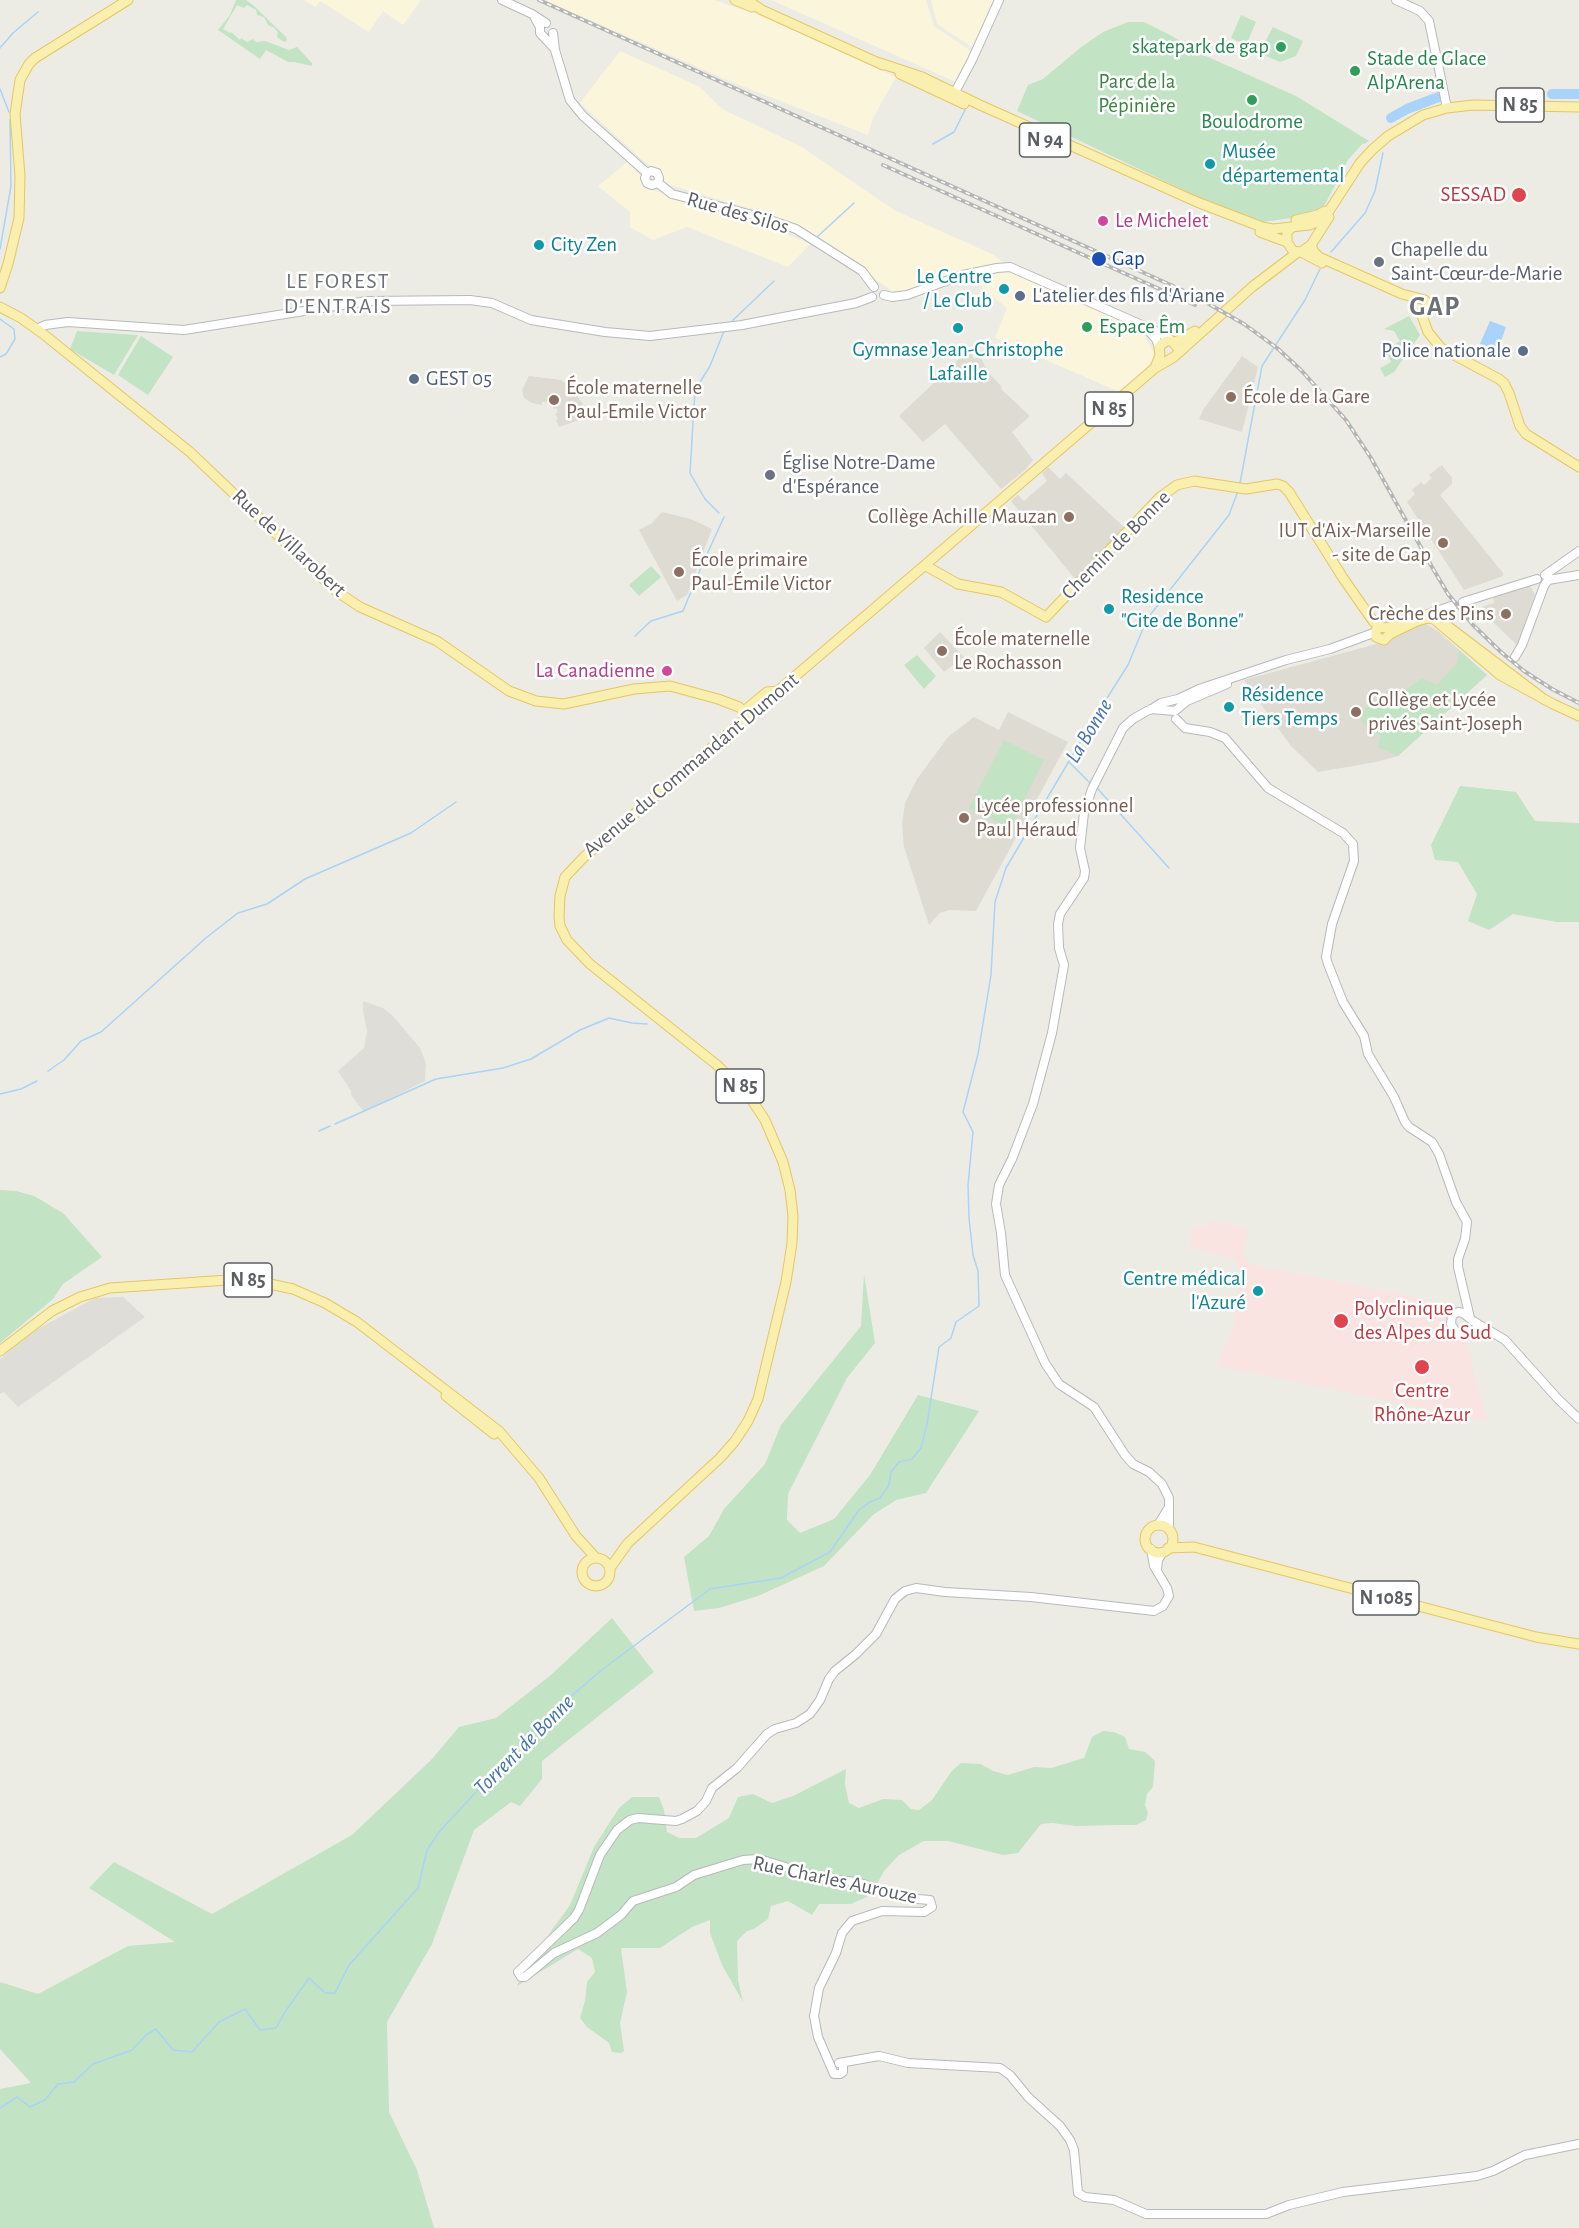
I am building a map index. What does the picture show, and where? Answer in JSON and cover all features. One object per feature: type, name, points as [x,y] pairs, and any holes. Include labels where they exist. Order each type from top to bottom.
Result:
[{"type":"main road","points":[[0,288],[19,218],[20,176],[15,114],[20,80],[35,58],[128,0]]},
{"type":"main road","name":"N 94","points":[[735,0],[953,95],[1220,217],[1287,243]]},
{"type":"main road","name":"N 94","points":[[747,0],[762,10]]},
{"type":"main road","name":"N 94","points":[[953,95],[1243,220],[1268,228],[1292,227]]},
{"type":"main road","name":"N 85","points":[[1309,225],[1324,218],[1360,163],[1378,144],[1418,118],[1446,104],[1579,107]]},
{"type":"main road","points":[[1243,220],[1277,223],[1318,215],[1326,210],[1343,188]]},
{"type":"main road","name":"N 85","points":[[1313,242],[1344,193],[1343,188]]},
{"type":"main road","points":[[1273,270],[1283,258],[1287,232],[1292,227],[1309,225],[1315,232],[1314,252],[1319,257],[1416,303]]},
{"type":"main road","points":[[1162,354],[1192,334],[1233,298],[1252,287],[1313,242]]},
{"type":"main road","points":[[1287,243],[1291,249],[1400,298],[1416,303],[1423,300],[1428,305],[1425,312],[1420,314],[1432,338],[1441,348],[1499,379],[1508,390],[1520,426],[1526,434],[1579,467]]},
{"type":"main road","name":"Rue de Villarobert","points":[[0,307],[39,331],[190,452],[336,591],[366,610],[437,641],[510,691],[536,701],[564,704],[634,689],[670,686],[718,699],[747,713]]},
{"type":"main road","points":[[1162,354],[1167,341],[1175,346]]},
{"type":"main road","name":"Avenue du Commandant Dumont","points":[[628,1543],[713,1464],[735,1441],[748,1421],[758,1399],[791,1253],[793,1223],[790,1190],[783,1162],[765,1120],[751,1100],[717,1065],[579,954],[564,934],[559,917],[561,888],[574,866],[747,713],[767,692],[778,691],[926,566],[1155,368],[1162,354]]},
{"type":"main road","name":"Chemin de Bonne","points":[[926,566],[958,585],[1002,592],[1046,617],[1164,494],[1177,484],[1191,481],[1236,489],[1277,484],[1285,487],[1380,630]]},
{"type":"main road","points":[[1380,630],[1428,616],[1439,618],[1507,666],[1545,700],[1579,716]]},
{"type":"main road","name":"N 85","points":[[0,1351],[52,1311],[80,1297],[110,1288],[219,1280],[273,1284],[310,1296],[342,1312],[517,1452],[550,1493],[576,1536],[598,1559],[628,1543]]},
{"type":"main road","points":[[1158,1525],[1171,1532],[1172,1542],[1166,1550],[1156,1552],[1145,1543],[1146,1534],[1158,1525]]},
{"type":"main road","name":"N 1085","points":[[1171,1532],[1194,1547],[1536,1637],[1579,1644]]},
{"type":"main road","name":"N 85","points":[[576,1536],[585,1564]]},
{"type":"main road","name":"N 85","points":[[610,1568],[628,1543]]},
{"type":"main road","name":"N 1085","points":[[1166,1550],[1194,1547]]},
{"type":"main road","points":[[598,1559],[610,1568],[610,1576],[606,1582],[593,1586],[583,1578],[585,1564],[598,1559]]},
{"type":"street","points":[[502,0],[532,14],[543,25],[552,26],[549,35],[540,33],[543,25]]},
{"type":"street","points":[[953,95],[975,56],[999,0]]},
{"type":"street","points":[[1396,0],[1427,17],[1446,104]]},
{"type":"street","name":"Rue des Silos","points":[[549,35],[566,90],[576,109],[647,173],[645,178],[647,183],[652,185],[658,183],[672,194],[768,219],[796,229],[862,271],[874,287]]},
{"type":"street","points":[[872,297],[878,300],[884,295],[897,297],[907,295],[963,275],[1010,267],[1161,333],[1175,346]]},
{"type":"street","points":[[872,297],[871,292],[874,287],[881,288],[884,295]]},
{"type":"street","points":[[39,331],[52,324],[94,323],[184,330],[380,299],[470,300],[492,303],[531,320],[605,332],[650,336],[742,325],[864,301],[872,297]]},
{"type":"street","points":[[1143,327],[1154,336],[1162,354]]},
{"type":"street","points":[[1507,666],[1522,645],[1546,580],[1579,551]]},
{"type":"street","points":[[1463,602],[1537,579],[1540,575],[1546,580],[1579,575]]},
{"type":"street","points":[[1428,616],[1454,605]]},
{"type":"street","points":[[1173,705],[1217,689],[1238,677],[1286,660],[1330,650],[1380,630]]},
{"type":"street","points":[[1147,711],[1123,728],[1092,789],[1084,813],[1080,848],[1085,871],[1084,878],[1060,914],[1058,924],[1059,948],[1064,965],[1052,1033],[1033,1104],[1015,1152],[999,1185],[996,1204],[1002,1233],[1005,1275],[1052,1376],[1065,1389],[1094,1407],[1125,1455],[1133,1464],[1149,1472],[1162,1484],[1170,1506],[1171,1532]]},
{"type":"street","points":[[1176,719],[1185,728],[1210,732],[1225,738],[1268,788],[1348,837],[1354,861],[1332,924],[1326,957],[1343,1002],[1364,1036],[1368,1054],[1394,1097],[1405,1122],[1432,1142],[1439,1154],[1456,1202],[1467,1222],[1458,1267],[1473,1330]]},
{"type":"street","points":[[1467,1300],[1460,1312],[1454,1314],[1450,1321],[1453,1329],[1464,1335],[1473,1330],[1489,1330]]},
{"type":"street","points":[[1460,1312],[1511,1346],[1579,1419]]},
{"type":"street","points":[[1158,1525],[1170,1506]]},
{"type":"street","name":"Rue Charles Aurouze","points":[[1150,1549],[1157,1574],[1167,1588],[1169,1596],[1158,1610],[1148,1611],[1093,1603],[916,1588],[905,1591],[896,1599],[876,1634],[829,1678],[820,1700],[810,1714],[796,1723],[774,1729],[763,1738],[737,1768],[712,1788],[706,1801],[697,1810],[676,1821],[638,1818],[630,1820],[617,1830],[600,1855],[574,1918],[518,1972],[520,1977],[525,1977],[554,1953],[597,1933],[621,1915],[633,1901],[676,1887],[694,1875],[743,1860],[759,1859],[825,1879],[857,1882],[905,1898],[932,1902],[930,1909],[924,1912],[882,1911],[846,1925],[819,1988],[816,2005],[815,2026],[824,2052],[839,2065],[857,2059],[879,2056],[908,2062],[995,2066],[1005,2070],[1028,2097],[1060,2126],[1070,2140],[1074,2150],[1078,2193],[1085,2197],[1114,2200],[1146,2214],[1266,2214],[1289,2205],[1343,2192],[1477,2176],[1526,2155],[1579,2144]]},
{"type":"street","points":[[1157,1574],[1158,1560],[1166,1550]]},
{"type":"shaded area","points":[[304,0],[421,0],[403,25],[383,11],[369,32],[320,1],[316,7]]},
{"type":"shaded area","points":[[544,0],[714,0],[767,18],[896,77],[873,118],[868,135],[734,83]]},
{"type":"shaded area","points":[[771,0],[926,0],[934,26],[971,51],[956,82]]},
{"type":"shaded area","points":[[931,0],[996,0],[972,47],[937,24]]},
{"type":"shaded area","points":[[620,51],[700,87],[722,109],[802,147],[894,210],[994,255],[1013,271],[1140,328],[1156,357],[1122,393],[995,338],[1007,308],[969,277],[919,298],[896,294],[817,237],[787,220],[670,185],[580,103]]},
{"type":"shaded area","points":[[627,162],[655,191],[753,220],[810,244],[788,267],[687,227],[653,240],[630,227],[630,212],[598,186]]},
{"type":"shaded area","points":[[969,349],[974,359],[980,355],[987,371],[1002,387],[1001,389],[1030,416],[1012,432],[1033,460],[1025,470],[1001,489],[945,424],[923,442],[899,416],[960,358],[959,354]]},
{"type":"shaded area","name":"École de la Gare","points":[[1242,356],[1258,367],[1242,432],[1199,419],[1203,410]]},
{"type":"shaded area","name":"École maternelle Paul-Emile Victor","points":[[529,376],[561,380],[571,387],[582,403],[584,410],[582,419],[559,427],[555,414],[558,412],[556,408],[554,409],[549,403],[542,402],[542,405],[532,403],[524,398],[522,390]]},
{"type":"shaded area","points":[[1442,465],[1452,478],[1452,484],[1440,495],[1503,573],[1503,576],[1464,590],[1407,502],[1415,494],[1412,490],[1421,482],[1424,485],[1432,478],[1429,475]]},
{"type":"shaded area","name":"Collège Achille Mauzan","points":[[1048,467],[1060,479],[1066,473],[1125,528],[1076,580],[1011,501],[1018,495],[1024,501],[1047,481],[1042,473]]},
{"type":"shaded area","name":"École primaire Paul-Émile Victor","points":[[662,512],[691,519],[712,529],[687,595],[677,601],[639,530],[652,523]]},
{"type":"shaded area","name":"Crèche des Pins","points":[[1530,585],[1535,595],[1517,645],[1478,608],[1494,603],[1493,598]]},
{"type":"shaded area","name":"Collège et Lycée privés Saint-Joseph","points":[[1424,623],[1438,631],[1487,675],[1398,756],[1318,772],[1290,745],[1244,680],[1376,644],[1388,644],[1396,633]]},
{"type":"shaded area","name":"École maternelle Le Rochasson","points":[[940,632],[964,657],[944,672],[924,648]]},
{"type":"shaded area","name":"Lycée professionnel Paul Héraud","points":[[1008,712],[1068,742],[976,911],[950,910],[940,913],[929,925],[904,847],[902,825],[905,803],[917,779],[948,737],[974,717],[999,730]]},
{"type":"shaded area","points":[[363,1001],[383,1008],[393,1016],[420,1048],[426,1063],[425,1081],[364,1112],[351,1095],[351,1091],[338,1071],[364,1048],[367,1031]]},
{"type":"shaded area","name":"Polyclinique des Alpes du Sud","points":[[1209,1220],[1249,1229],[1243,1254],[1249,1264],[1430,1300],[1442,1306],[1449,1327],[1467,1345],[1471,1355],[1475,1378],[1488,1421],[1217,1366],[1233,1327],[1242,1270],[1236,1259],[1190,1248],[1194,1225],[1207,1228]]},
{"type":"shaded area","points":[[123,1297],[145,1317],[18,1407],[4,1392],[0,1394],[0,1359],[30,1333],[95,1298]]},
{"type":"green space","points":[[236,0],[246,0],[254,6],[286,37],[287,41],[284,42],[277,37],[278,33],[275,28],[268,25],[264,17],[257,15],[256,10],[247,5],[244,8],[237,5],[223,29],[247,42],[253,39],[256,42],[265,41],[289,50],[297,47],[312,63],[312,66],[288,62],[266,50],[260,59],[218,30],[230,15]]},
{"type":"green space","points":[[1241,15],[1256,22],[1246,45],[1231,38]]},
{"type":"green space","name":"Parc de la Pépinière","points":[[1128,22],[1144,22],[1199,53],[1296,96],[1369,141],[1363,143],[1348,160],[1320,214],[1263,222],[1251,219],[1219,207],[1017,111],[1028,85],[1043,79],[1103,32]]},
{"type":"green space","name":"skatepark de gap","points":[[1273,27],[1303,41],[1296,56],[1280,62],[1259,53]]},
{"type":"green space","points":[[1409,316],[1420,335],[1394,372],[1385,377],[1380,368],[1391,362],[1386,350],[1400,341],[1394,331],[1384,329]]},
{"type":"green space","points":[[77,331],[138,335],[114,375],[70,349]]},
{"type":"green space","points":[[141,336],[173,357],[148,395],[118,375]]},
{"type":"green space","points":[[651,566],[661,577],[639,596],[629,585]]},
{"type":"green space","points":[[1459,650],[1487,675],[1398,756],[1378,747],[1380,736],[1360,720],[1365,709],[1384,694],[1393,699],[1422,678],[1437,685],[1458,662]]},
{"type":"green space","points":[[917,655],[936,676],[924,689],[904,665]]},
{"type":"green space","points":[[1004,740],[1044,760],[1010,828],[969,808]]},
{"type":"green space","points":[[1460,786],[1516,792],[1535,821],[1579,823],[1579,922],[1557,922],[1513,914],[1489,930],[1468,921],[1477,894],[1458,862],[1435,860],[1431,845]]},
{"type":"green space","points":[[0,1190],[34,1196],[63,1213],[102,1257],[63,1284],[53,1299],[0,1343]]},
{"type":"green space","points":[[864,1274],[875,1343],[847,1378],[788,1494],[787,1520],[800,1533],[834,1519],[870,1475],[918,1395],[979,1411],[926,1493],[896,1500],[873,1515],[824,1566],[758,1596],[719,1608],[694,1611],[684,1557],[709,1536],[724,1509],[765,1464],[781,1425],[861,1326]]},
{"type":"green space","points":[[612,1618],[654,1672],[542,1761],[542,1779],[520,1806],[511,1802],[474,1830],[432,1944],[387,2022],[389,2112],[417,2170],[434,2228],[0,2228],[0,2089],[31,2083],[0,2049],[0,1982],[38,1994],[128,1946],[175,1942],[89,1888],[114,1862],[212,1914],[352,1835],[431,1760],[459,1727],[496,1718],[551,1675]]},
{"type":"green space","points":[[1103,1731],[1114,1732],[1125,1737],[1129,1749],[1145,1752],[1155,1761],[1153,1787],[1147,1794],[1145,1805],[1148,1813],[1146,1820],[1136,1825],[1041,1824],[1018,1853],[1003,1855],[948,1841],[924,1841],[899,1855],[884,1871],[871,1895],[851,1904],[819,1904],[812,1915],[788,1901],[771,1906],[768,1919],[747,1931],[737,1941],[738,1980],[743,2002],[722,1965],[710,1933],[710,1920],[692,1927],[660,1948],[621,1948],[627,1992],[620,2023],[624,2051],[621,2053],[612,2052],[609,2043],[587,2027],[580,2018],[587,1982],[595,1972],[592,1958],[578,1949],[517,1986],[523,1970],[570,1905],[594,1847],[619,1808],[632,1797],[659,1797],[664,1810],[667,1832],[679,1838],[696,1838],[729,1818],[738,1797],[753,1794],[772,1803],[793,1796],[846,1769],[845,1784],[849,1803],[859,1808],[883,1799],[902,1800],[911,1809],[919,1810],[932,1800],[951,1772],[961,1763],[981,1764],[993,1771],[1008,1775],[1034,1767],[1051,1768],[1084,1758],[1092,1737]]},
{"type":"water","points":[[1490,321],[1506,327],[1492,355],[1479,346]]},
{"type":"waterway","points":[[0,48],[13,33],[38,12]]},
{"type":"waterway","points":[[0,89],[9,112]]},
{"type":"waterway","points":[[1552,94],[1579,94]]},
{"type":"waterway","points":[[1391,118],[1441,96]]},
{"type":"waterway","points":[[933,144],[954,132],[965,110]]},
{"type":"waterway","points":[[0,249],[11,186],[10,120]]},
{"type":"waterway","name":"Torrent de Bonne","points":[[1331,252],[1365,213],[1375,191],[1383,153]]},
{"type":"waterway","points":[[817,237],[854,203]]},
{"type":"waterway","name":"La Bonne","points":[[1240,483],[1262,366],[1305,300],[1320,269]]},
{"type":"waterway","points":[[730,323],[774,281]]},
{"type":"waterway","points":[[0,319],[14,329],[15,339],[6,354],[0,357]]},
{"type":"waterway","points":[[719,513],[705,499],[690,473],[695,390],[710,366],[724,331]]},
{"type":"waterway","name":"Torrent de Bonne","points":[[0,2108],[17,2097],[30,2107],[45,2100],[58,2084],[74,2082],[93,2064],[132,2050],[146,2035],[156,2029],[173,2050],[192,2052],[219,2022],[245,2009],[260,2030],[276,2028],[309,1978],[325,1993],[335,1993],[349,1965],[418,1888],[427,1850],[439,1832],[540,1723],[603,1669],[710,1589],[781,1578],[830,1552],[859,1510],[880,1498],[889,1485],[891,1472],[899,1462],[912,1459],[921,1448],[939,1347],[951,1338],[956,1322],[979,1306],[978,1271],[973,1255],[969,1218],[968,1185],[973,1132],[963,1112],[978,1054],[991,975],[995,902],[1006,868],[1128,665],[1147,619],[1229,515],[1238,491]]},
{"type":"waterway","points":[[635,636],[651,621],[683,611],[724,517]]},
{"type":"waterway","points":[[1069,762],[1090,783]]},
{"type":"waterway","points":[[1097,788],[1169,868]]},
{"type":"waterway","points":[[48,1071],[64,1060],[81,1041],[101,1032],[207,937],[238,913],[267,904],[305,879],[411,833],[456,802]]},
{"type":"waterway","points":[[335,1124],[436,1079],[503,1068],[531,1059],[580,1030],[609,1018],[647,1024]]},
{"type":"waterway","points":[[0,1094],[21,1089],[37,1081]]},
{"type":"waterway","points":[[319,1131],[330,1126]]},
{"type":"railway","points":[[539,0],[1193,295],[1244,324],[1277,348],[1300,369],[1346,420],[1371,458],[1448,594],[1473,625],[1524,671],[1579,703]]},
{"type":"railway","points":[[883,165],[1195,305]]},
{"type":"place","name":"skatepark de gap","points":[[1281,47]]},
{"type":"place","name":"Stade de Glace Alp'Arena","points":[[1355,71]]},
{"type":"place","name":"Boulodrome","points":[[1252,100]]},
{"type":"place","name":"Musée départemental","points":[[1210,164]]},
{"type":"place","name":"SESSAD","points":[[1519,195]]},
{"type":"place","name":"Le Michelet","points":[[1103,221]]},
{"type":"place","name":"City Zen","points":[[539,245]]},
{"type":"place","name":"Gap","points":[[1099,259]]},
{"type":"place","name":"Chapelle du Saint-Cœur-de-Marie","points":[[1379,262]]},
{"type":"place","name":"Le Centre / Le Club","points":[[1004,289]]},
{"type":"place","name":"L'atelier des fils d'Ariane","points":[[1020,296]]},
{"type":"place","name":"Espace Êm","points":[[1087,327]]},
{"type":"place","name":"Gymnase Jean-Christophe Lafaille","points":[[958,328]]},
{"type":"place","name":"Police nationale","points":[[1523,351]]},
{"type":"place","name":"GEST 05","points":[[414,379]]},
{"type":"place","name":"École de la Gare","points":[[1231,397]]},
{"type":"place","name":"École maternelle Paul-Emile Victor","points":[[554,400]]},
{"type":"place","name":"Église Notre-Dame d'Espérance","points":[[770,475]]},
{"type":"place","name":"Collège Achille Mauzan","points":[[1069,517]]},
{"type":"place","name":"IUT d'Aix-Marseille - site de Gap","points":[[1443,543]]},
{"type":"place","name":"École primaire Paul-Émile Victor","points":[[679,572]]},
{"type":"place","name":"Residence \"Cite de Bonne\"","points":[[1109,609]]},
{"type":"place","name":"Crèche des Pins","points":[[1506,614]]},
{"type":"place","name":"École maternelle Le Rochasson","points":[[942,651]]},
{"type":"place","name":"La Canadienne","points":[[667,671]]},
{"type":"place","name":"Résidence Tiers Temps","points":[[1229,707]]},
{"type":"place","name":"Collège et Lycée privés Saint-Joseph","points":[[1356,712]]},
{"type":"place","name":"Lycée professionnel Paul Héraud","points":[[964,818]]},
{"type":"place","name":"Centre médical l'Azuré","points":[[1258,1291]]},
{"type":"place","name":"Polyclinique des Alpes du Sud","points":[[1341,1321]]},
{"type":"place","name":"Centre Rhône-Azur","points":[[1422,1367]]},
{"type":"district","name":"LE FOREST D'ENTRAIS","points":[[338,294]]},
{"type":"district","name":"GAP","points":[[1435,307]]}]
